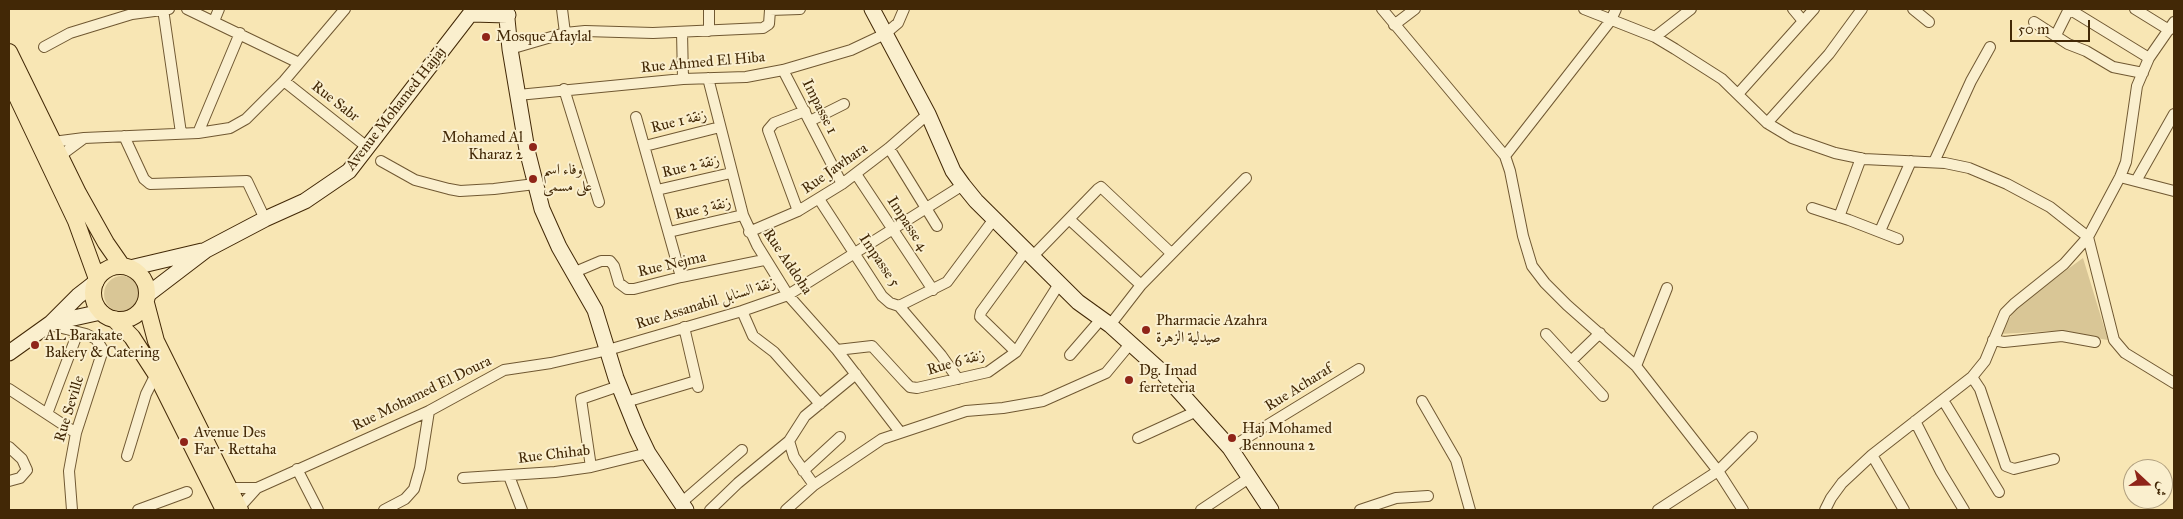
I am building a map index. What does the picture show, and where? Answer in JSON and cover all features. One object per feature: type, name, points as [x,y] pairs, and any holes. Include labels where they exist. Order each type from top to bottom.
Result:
[{"type":"main road","points":[[9,52],[98,229],[126,267],[143,278],[156,341],[227,488],[234,510]]},
{"type":"main road","points":[[9,80],[76,221],[96,280],[94,298],[107,316],[132,337],[156,374],[234,510]]},
{"type":"main road","points":[[96,280],[105,271],[113,267],[126,267]]},
{"type":"main road","points":[[107,316],[129,319],[136,315],[146,299]]},
{"type":"street","points":[[44,48],[70,33],[132,14],[166,9],[180,133]]},
{"type":"street","points":[[187,9],[299,63]]},
{"type":"street","points":[[214,21],[219,9]]},
{"type":"street","points":[[57,149],[84,138],[198,133],[230,128],[240,124],[284,81],[345,9]]},
{"type":"street","points":[[562,9],[564,34]]},
{"type":"street","points":[[709,9],[709,31]]},
{"type":"street","points":[[510,49],[564,34],[585,31],[682,32],[766,28],[770,21],[770,9],[800,9]]},
{"type":"street","points":[[872,9],[928,114],[953,171],[963,185],[994,219],[1078,302],[1106,321],[1161,371],[1230,448],[1271,510]]},
{"type":"street","points":[[885,34],[898,23],[904,9]]},
{"type":"street","points":[[1382,9],[1505,156],[1510,171],[1523,236],[1532,266],[1545,283],[1567,305],[1636,366],[1718,471],[1743,510]]},
{"type":"street","points":[[1394,25],[1415,9]]},
{"type":"street","points":[[1584,9],[1656,37],[1722,79],[1767,123],[1792,138],[1835,153],[1861,158],[1934,162],[1969,168],[2007,184],[2050,207],[2088,237],[2114,340],[2125,353],[2174,383]]},
{"type":"street","points":[[1505,156],[1611,20],[1616,9]]},
{"type":"street","points":[[1656,37],[1691,9]]},
{"type":"street","points":[[1793,9],[1803,21]]},
{"type":"street","points":[[1738,94],[1814,9]]},
{"type":"street","points":[[1767,123],[1829,54],[1862,9]]},
{"type":"street","points":[[1913,9],[1929,22]]},
{"type":"street","points":[[2056,35],[2069,9],[2149,58]]},
{"type":"street","points":[[1825,510],[1842,482],[1872,455],[1972,377],[1985,361],[2005,313],[2064,264],[2088,237],[2120,177],[2130,143],[2135,95],[2143,73],[2149,58],[2172,26],[2135,9]]},
{"type":"street","name":"Avenue Mohamed Hajjaj","points":[[146,299],[206,250],[265,219],[305,201],[342,176],[355,165],[472,11],[507,12]]},
{"type":"street","points":[[507,12],[510,49],[535,184],[548,223],[559,247],[595,310],[620,386],[648,453],[683,507],[742,450]]},
{"type":"street","points":[[2034,22],[2068,44],[2113,67],[2143,73]]},
{"type":"street","points":[[682,32],[683,79]]},
{"type":"street","points":[[198,133],[240,33]]},
{"type":"street","name":"Rue Ahmed El Hiba","points":[[518,95],[683,79],[746,77],[783,70],[851,50],[885,34]]},
{"type":"street","points":[[1934,162],[1971,82],[1990,47]]},
{"type":"street","name":"Impasse 1","points":[[783,70],[842,184]]},
{"type":"street","name":"Rue Addoha","points":[[708,78],[743,215],[749,232],[764,260],[788,295],[837,350],[900,432]]},
{"type":"street","name":"Rue Sabr","points":[[284,81],[367,147]]},
{"type":"street","points":[[564,90],[599,202]]},
{"type":"street","points":[[798,211],[768,130],[774,123],[808,116],[844,104]]},
{"type":"street","name":"Rue Jawhara","points":[[749,232],[798,211],[842,184],[889,148],[928,114]]},
{"type":"street","points":[[2136,181],[2174,114]]},
{"type":"street","points":[[636,117],[681,277]]},
{"type":"street","name":"Rue 1 زنقة","points":[[645,146],[720,127]]},
{"type":"street","points":[[124,136],[144,179],[150,184],[247,181],[265,219]]},
{"type":"street","points":[[57,149],[84,138]]},
{"type":"street","points":[[889,148],[937,226]]},
{"type":"street","points":[[1840,217],[1861,158]]},
{"type":"street","points":[[381,161],[415,180],[449,190],[487,190],[535,184]]},
{"type":"street","points":[[1880,231],[1911,161]]},
{"type":"street","name":"Rue 2 زنقة","points":[[657,190],[731,173]]},
{"type":"street","name":"Impasse 4","points":[[856,174],[933,290]]},
{"type":"street","points":[[2120,177],[2174,191]]},
{"type":"street","points":[[1070,356],[1246,178]]},
{"type":"street","name":"Rue Assanabil زنقة السنابل","points":[[608,350],[742,311],[788,295],[963,185]]},
{"type":"street","points":[[1016,352],[980,317],[981,312],[1030,253],[1069,219],[1098,188],[1101,187],[1171,253]]},
{"type":"street","name":"Impasse 5","points":[[819,199],[882,296],[890,303],[899,306],[941,354],[958,379]]},
{"type":"street","points":[[1812,208],[1898,239]]},
{"type":"street","name":"Rue 3 زنقة","points":[[669,232],[743,215]]},
{"type":"street","points":[[899,306],[941,286],[954,274],[994,219]]},
{"type":"street","points":[[1069,219],[1141,285]]},
{"type":"street","name":"Avenue Mohamed Hajjaj","points":[[126,267],[206,250]]},
{"type":"street","name":"Rue Nejma","points":[[575,272],[601,261],[610,261],[614,266],[619,283],[629,289],[764,260]]},
{"type":"street","points":[[9,353],[50,324],[96,280]]},
{"type":"street","name":"Rue 6 زنقة","points":[[837,350],[872,346],[910,387],[928,386],[988,372],[1016,352],[1059,284]]},
{"type":"street","points":[[1636,366],[1667,288]]},
{"type":"street","points":[[742,311],[753,336],[774,352],[820,404]]},
{"type":"street","points":[[50,324],[107,316]]},
{"type":"street","name":"Rue Seville","points":[[50,324],[96,339],[103,350],[76,433],[69,471],[72,510]]},
{"type":"street","points":[[626,402],[697,384],[684,327]]},
{"type":"street","points":[[47,414],[78,332]]},
{"type":"street","points":[[1546,334],[1603,396]]},
{"type":"street","points":[[1571,361],[1600,334]]},
{"type":"street","points":[[1993,340],[2004,342],[2062,336],[2094,342]]},
{"type":"street","points":[[786,510],[814,485],[882,439],[966,411],[1003,408],[1043,401],[1106,373],[1130,344]]},
{"type":"street","name":"Rue Mohamed El Doura","points":[[234,510],[257,488],[429,411],[504,370],[552,364],[608,350]]},
{"type":"street","name":"Rue Acharaf","points":[[1230,448],[1359,369]]},
{"type":"street","points":[[127,456],[146,394],[156,374]]},
{"type":"street","points":[[710,510],[738,483],[790,441],[805,416],[856,374]]},
{"type":"street","points":[[1972,377],[1980,389],[2006,466],[2014,469],[2054,458]]},
{"type":"street","points":[[591,467],[581,400],[620,386]]},
{"type":"street","points":[[9,389],[76,433]]},
{"type":"street","points":[[1943,400],[1999,492]]},
{"type":"street","points":[[1422,401],[1456,460],[1470,510]]},
{"type":"street","points":[[384,510],[405,499],[414,489],[420,468],[429,411]]},
{"type":"street","points":[[1138,438],[1197,411]]},
{"type":"street","points":[[1915,421],[1941,472],[1964,510]]},
{"type":"street","points":[[803,471],[840,437]]},
{"type":"street","points":[[1658,510],[1718,471],[1752,437]]},
{"type":"street","points":[[790,441],[794,457],[814,485]]},
{"type":"street","points":[[9,447],[22,459],[27,470],[24,475],[9,481]]},
{"type":"street","name":"Rue Chihab","points":[[463,478],[509,476],[591,467],[648,453]]},
{"type":"street","points":[[1872,455],[1904,510]]},
{"type":"street","points":[[297,469],[318,510]]},
{"type":"street","points":[[509,476],[522,510]]},
{"type":"street","points":[[1200,510],[1249,478]]},
{"type":"street","name":"Rue Mohamed El Doura","points":[[227,488],[257,488]]},
{"type":"street","points":[[138,510],[187,492]]},
{"type":"street","points":[[1360,510],[1396,498],[1428,496]]},
{"type":"shaded area","points":[[2083,258],[2108,340],[2052,331],[2000,334],[2017,306]]},
{"type":"shaded area","points":[[122,276],[135,281],[140,294],[135,307],[122,312],[109,307],[104,294],[109,281]]},
{"type":"place","name":"Mosque Afaylal","points":[[486,37]]},
{"type":"place","name":"Mohamed Al Kharaz 2","points":[[533,147]]},
{"type":"place","name":"وفاء اسم على مسمى","points":[[533,179]]},
{"type":"place","name":"Pharmacie Azahra صيدلية الزهرة","points":[[1146,330]]},
{"type":"place","name":"AL Barakate Bakery & Catering","points":[[35,345]]},
{"type":"place","name":"Dg. Imad ferreteria","points":[[1129,380]]},
{"type":"place","name":"Haj Mohamed Bennouna 2","points":[[1232,438]]},
{"type":"place","name":"Avenue Des Far - Rettaha","points":[[184,442]]}]
